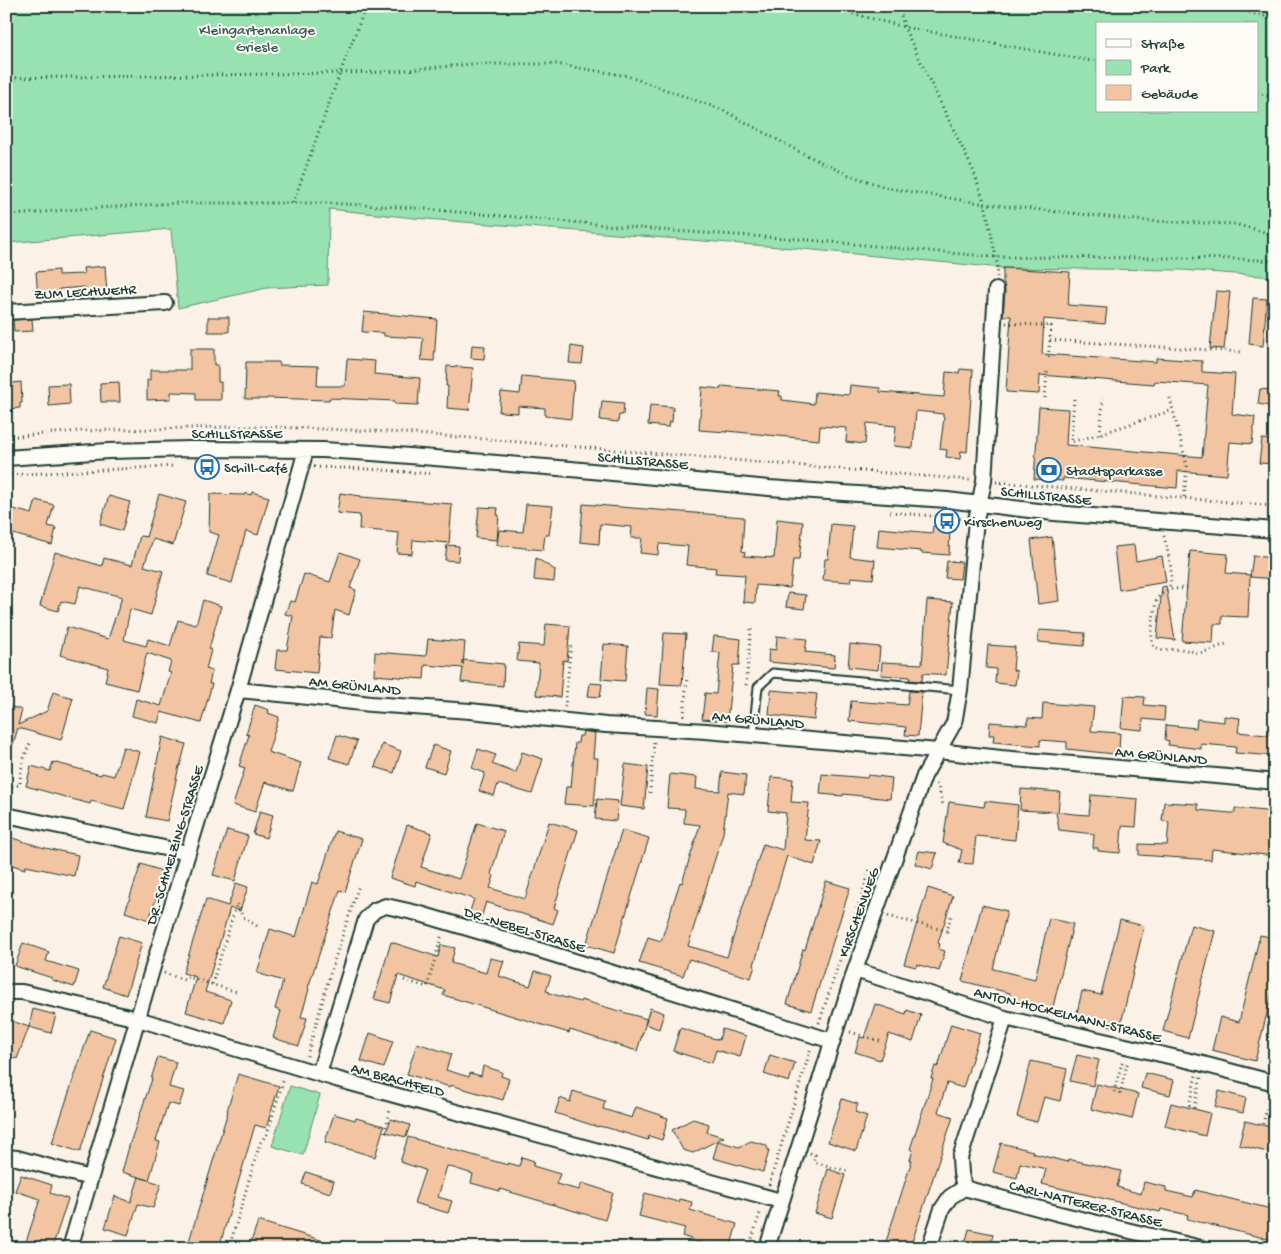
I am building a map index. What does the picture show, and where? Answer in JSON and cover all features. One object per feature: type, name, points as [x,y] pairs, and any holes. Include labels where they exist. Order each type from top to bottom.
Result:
[{"type":"street","name":"KIRSCHENWEG","points":[[767,1248],[836,1027],[875,913],[924,776],[954,723],[960,690],[976,520],[984,481],[996,290]]},
{"type":"street","name":"ZUM LECHWEHR","points":[[6,312],[165,303]]},
{"type":"street","name":"SCHILLSTRASSE","points":[[6,458],[108,451],[190,449],[306,450],[407,456],[769,488],[816,490],[979,504],[1054,513],[1275,530]]},
{"type":"street","name":"DR.-SCHMELZING-STRASSE","points":[[70,1248],[152,970],[238,690],[306,450]]},
{"type":"street","name":"AM GRÜNLAND","points":[[238,690],[606,725],[683,729],[938,750],[1001,758],[1228,776],[1275,782]]},
{"type":"street","points":[[6,815],[188,853]]},
{"type":"street","name":"DR.-NEBEL-STRASSE","points":[[319,1074],[366,919],[375,910],[386,906],[445,921],[832,1041]]},
{"type":"street","name":"ANTON-HOCKELMANN-STRASSE","points":[[855,970],[1005,1018],[1274,1082]]},
{"type":"street","name":"AM BRACHFELD","points":[[6,992],[22,992],[138,1019],[319,1074],[781,1201]]},
{"type":"street","points":[[929,1248],[942,1209],[950,1197],[964,1188],[960,1174],[960,1158],[1005,1018]]},
{"type":"street","points":[[6,1157],[17,1158],[90,1178]]},
{"type":"street","name":"CARL-NATTERER-STRASSE","points":[[964,1188],[1060,1214],[1201,1248]]},
{"type":"lane","points":[[753,735],[758,687],[773,673],[960,690]]},
{"type":"path","points":[[293,203],[366,6]]},
{"type":"path","points":[[824,6],[904,27],[1096,62]]},
{"type":"path","points":[[900,6],[904,27],[973,170],[984,204],[998,268],[996,290]]},
{"type":"path","points":[[1226,6],[1275,19]]},
{"type":"path","points":[[6,78],[385,72],[472,64],[556,64],[627,76],[723,110],[798,151],[846,174],[888,188],[984,204],[1146,222],[1235,224],[1275,235]]},
{"type":"path","points":[[1258,94],[1275,98]]},
{"type":"path","points":[[6,216],[63,210],[178,203],[329,203],[414,208],[673,231],[798,239],[995,257],[1221,258],[1275,261]]},
{"type":"path","points":[[994,323],[1051,326],[1048,360]]},
{"type":"path","points":[[1050,340],[1242,352]]},
{"type":"path","points":[[1045,398],[1047,372]]},
{"type":"path","points":[[1170,398],[1186,466],[1184,498]]},
{"type":"path","points":[[1074,399],[1071,442],[1173,410]]},
{"type":"path","points":[[1100,434],[1103,399]]},
{"type":"path","points":[[6,437],[80,430],[225,427],[374,431],[1275,506]]},
{"type":"path","points":[[6,475],[182,466]]},
{"type":"path","points":[[302,466],[433,474]]},
{"type":"path","points":[[881,512],[976,520]]},
{"type":"path","points":[[1158,536],[1164,536],[1172,576],[1168,589]]},
{"type":"path","points":[[1187,588],[1168,589],[1158,596],[1152,637],[1154,647],[1162,650],[1181,649],[1200,653],[1226,644]]},
{"type":"path","points":[[746,685],[751,629]]},
{"type":"path","points":[[564,721],[571,643]]},
{"type":"path","points":[[683,729],[687,676]]},
{"type":"path","points":[[650,793],[655,728]]},
{"type":"path","points":[[12,786],[20,785],[24,757],[31,741]]},
{"type":"path","points":[[749,1248],[814,1036],[871,867]]},
{"type":"path","points":[[303,1069],[331,971],[359,885]]},
{"type":"path","points":[[212,984],[237,903],[243,917],[257,926]]},
{"type":"path","points":[[875,913],[947,931],[952,913]]},
{"type":"path","points":[[404,980],[427,987],[445,921]]},
{"type":"path","points":[[152,970],[184,980],[188,977],[237,992]]},
{"type":"path","points":[[836,1027],[883,1042]]},
{"type":"path","points":[[1114,1092],[1128,1047]]},
{"type":"path","points":[[1120,1094],[1128,1047]]},
{"type":"path","points":[[229,1248],[260,1144],[267,1134],[288,1064]]},
{"type":"path","points":[[1189,1106],[1202,1064]]},
{"type":"path","points":[[1194,1108],[1202,1064]]},
{"type":"path","points":[[1263,1124],[1274,1082]]},
{"type":"path","points":[[385,1132],[393,1094]]},
{"type":"path","points":[[1268,1126],[1275,1101]]},
{"type":"path","points":[[798,1150],[815,1155],[814,1162],[847,1171]]},
{"type":"green space","name":"Kleingartenanlage Griesle","points":[[6,6],[1275,6],[1275,277],[1182,270],[1002,268],[792,248],[414,218],[329,209],[328,285],[267,288],[178,308],[171,229],[6,243]]},
{"type":"green space","points":[[290,1086],[320,1095],[303,1155],[272,1146]]},
{"type":"building","points":[[105,266],[107,294],[85,295],[85,287],[59,289],[60,297],[38,298],[36,272],[58,270],[58,275],[84,274],[83,268]]},
{"type":"building","points":[[1003,268],[1070,272],[1068,305],[1107,308],[1105,324],[1044,319],[1042,354],[1156,362],[1156,358],[1202,361],[1202,372],[1235,374],[1232,414],[1255,417],[1252,444],[1230,442],[1227,475],[1178,471],[1177,488],[1063,478],[1063,481],[1034,479],[1039,407],[1068,409],[1066,445],[1202,457],[1208,385],[1155,381],[1154,384],[1040,375],[1039,394],[1006,392],[1011,316],[1003,316],[1005,291]]},
{"type":"building","points":[[1216,291],[1230,292],[1224,349],[1210,348]]},
{"type":"building","points":[[1253,298],[1267,299],[1263,346],[1249,344]]},
{"type":"building","points":[[364,312],[437,319],[434,361],[421,360],[423,338],[384,336],[384,333],[362,332]]},
{"type":"building","points":[[208,317],[229,317],[229,332],[208,332]]},
{"type":"building","points":[[32,319],[33,331],[14,332],[13,320]]},
{"type":"building","points":[[472,345],[485,346],[484,359],[471,358]]},
{"type":"building","points":[[571,346],[584,348],[582,364],[569,363]]},
{"type":"building","points":[[190,349],[214,349],[214,365],[218,365],[218,382],[221,382],[221,400],[196,400],[196,393],[171,392],[171,399],[147,400],[147,380],[150,380],[150,370],[190,370]]},
{"type":"building","points":[[347,359],[375,361],[374,374],[420,378],[418,405],[395,404],[395,401],[329,398],[329,400],[245,399],[246,362],[279,362],[279,365],[318,366],[317,386],[345,386]]},
{"type":"building","points":[[447,366],[473,368],[469,410],[447,408]]},
{"type":"building","points":[[960,369],[973,370],[967,452],[961,451],[960,459],[946,457],[947,450],[940,449],[943,414],[916,411],[913,448],[894,446],[896,426],[867,423],[865,444],[846,442],[847,428],[820,426],[819,440],[699,430],[702,387],[721,389],[721,386],[780,391],[779,396],[782,396],[782,400],[814,404],[815,392],[849,395],[850,385],[880,388],[880,392],[944,397],[946,372],[959,373]]},
{"type":"building","points":[[522,376],[574,381],[571,419],[545,416],[545,408],[518,406],[518,413],[499,412],[501,392],[520,394]]},
{"type":"building","points":[[21,382],[22,403],[20,403],[20,408],[6,409],[6,384]]},
{"type":"building","points":[[119,382],[120,402],[101,402],[100,383]]},
{"type":"building","points":[[69,384],[70,404],[49,406],[48,385]]},
{"type":"building","points":[[1260,389],[1272,390],[1270,406],[1258,404]]},
{"type":"building","points":[[602,401],[624,403],[623,415],[619,415],[618,422],[600,420]]},
{"type":"building","points":[[650,405],[673,407],[672,422],[669,422],[668,427],[648,425]]},
{"type":"building","points":[[1262,439],[1275,440],[1275,464],[1259,463]]},
{"type":"building","points":[[252,492],[269,497],[258,535],[246,531],[232,583],[207,576],[219,535],[209,532],[210,494],[245,495],[245,493],[251,495]]},
{"type":"building","points":[[340,493],[361,497],[452,504],[449,543],[413,540],[412,554],[397,553],[399,533],[359,529],[360,515],[337,513]]},
{"type":"building","points":[[159,494],[186,502],[173,545],[153,539],[144,566],[163,571],[151,615],[130,609],[124,640],[146,646],[148,639],[170,646],[178,620],[196,625],[203,600],[221,606],[209,649],[211,650],[206,669],[212,671],[209,684],[212,684],[201,723],[161,712],[158,723],[132,716],[136,699],[161,706],[171,673],[168,672],[171,661],[147,653],[137,690],[105,682],[108,668],[60,655],[67,627],[108,639],[122,597],[80,586],[75,604],[61,601],[58,611],[40,606],[55,552],[102,566],[104,558],[132,565],[140,536],[146,537]]},
{"type":"building","points":[[109,496],[130,502],[122,531],[100,524]]},
{"type":"building","points":[[36,500],[54,505],[48,526],[56,528],[52,545],[6,532],[6,507],[32,514]]},
{"type":"building","points":[[526,504],[553,506],[549,535],[545,535],[543,550],[497,545],[499,530],[523,532]]},
{"type":"building","points":[[583,504],[744,517],[742,551],[745,552],[744,556],[774,558],[777,519],[803,522],[799,560],[793,560],[790,588],[756,585],[755,603],[743,602],[745,575],[715,573],[716,568],[686,565],[688,546],[659,544],[658,555],[640,553],[642,538],[631,538],[632,527],[600,524],[599,544],[580,542]]},
{"type":"building","points":[[479,507],[498,508],[497,540],[476,538]]},
{"type":"building","points":[[831,524],[853,526],[850,557],[875,560],[873,579],[851,577],[850,582],[823,580],[825,559],[828,559]]},
{"type":"building","points":[[933,526],[950,527],[949,555],[877,547],[879,528],[932,533]]},
{"type":"building","points":[[1052,537],[1059,601],[1038,604],[1031,540]]},
{"type":"building","points":[[447,545],[459,546],[458,561],[445,560]]},
{"type":"building","points":[[1134,545],[1136,561],[1162,556],[1166,582],[1119,590],[1114,547]]},
{"type":"building","points":[[1190,551],[1228,554],[1226,573],[1250,575],[1248,617],[1222,616],[1222,624],[1214,624],[1213,643],[1182,641]]},
{"type":"building","points":[[340,552],[360,559],[350,588],[356,590],[349,615],[335,610],[331,638],[320,637],[317,673],[275,669],[277,650],[287,650],[293,616],[285,614],[290,601],[295,602],[304,574],[330,582]]},
{"type":"building","points":[[1253,556],[1275,558],[1275,579],[1250,577]]},
{"type":"building","points":[[536,558],[555,570],[554,582],[534,580]]},
{"type":"building","points":[[947,561],[962,562],[960,579],[945,578]]},
{"type":"building","points":[[1166,586],[1175,640],[1157,638],[1162,587]]},
{"type":"building","points":[[788,593],[806,595],[804,609],[786,607]]},
{"type":"building","points":[[927,600],[953,602],[946,675],[923,673],[922,681],[909,680],[910,677],[881,675],[882,662],[922,664]]},
{"type":"building","points":[[546,624],[570,626],[567,661],[563,660],[560,697],[536,695],[539,663],[517,661],[519,644],[544,646]]},
{"type":"building","points":[[1039,630],[1085,633],[1084,646],[1038,642]]},
{"type":"building","points":[[664,633],[686,634],[682,685],[660,684]]},
{"type":"building","points":[[714,636],[741,639],[739,665],[733,665],[727,721],[702,719],[705,693],[716,694],[720,653],[712,652]]},
{"type":"building","points":[[777,636],[807,639],[805,652],[835,655],[834,668],[768,662],[769,649],[776,650]]},
{"type":"building","points":[[428,639],[465,642],[463,660],[504,664],[503,686],[461,682],[463,668],[425,665],[424,679],[374,675],[375,652],[426,656]]},
{"type":"building","points":[[604,644],[628,646],[625,681],[601,679]]},
{"type":"building","points":[[850,644],[880,647],[878,670],[848,667]]},
{"type":"building","points":[[988,645],[1015,647],[1013,670],[1017,671],[1015,685],[995,683],[996,669],[986,668]]},
{"type":"building","points":[[590,683],[602,684],[600,697],[588,696]]},
{"type":"building","points":[[647,688],[659,689],[657,715],[645,714]]},
{"type":"building","points":[[771,690],[817,694],[814,720],[769,715]]},
{"type":"building","points":[[909,691],[922,692],[918,736],[905,735],[906,727],[849,721],[851,701],[907,705]]},
{"type":"building","points":[[53,692],[73,698],[61,740],[18,728],[10,754],[6,754],[6,705],[22,710],[18,725],[47,711]]},
{"type":"building","points":[[1124,696],[1145,697],[1144,705],[1165,707],[1164,721],[1143,719],[1142,730],[1121,728]]},
{"type":"building","points":[[1043,703],[1094,707],[1091,731],[1120,733],[1119,751],[1114,751],[1114,754],[1067,749],[1067,742],[1040,740],[1040,746],[993,742],[994,735],[989,735],[990,722],[1027,725],[1028,718],[1042,719]]},
{"type":"building","points":[[255,705],[269,710],[268,713],[279,717],[268,752],[301,763],[293,791],[265,782],[255,812],[233,805],[245,768],[239,766],[249,735],[246,734]]},
{"type":"building","points":[[1224,716],[1240,718],[1238,732],[1275,736],[1275,756],[1235,753],[1236,747],[1201,744],[1201,749],[1168,745],[1169,741],[1165,740],[1166,725],[1196,728],[1197,719],[1224,722]]},
{"type":"building","points":[[583,731],[595,733],[593,758],[598,758],[594,806],[564,804],[566,787],[571,787],[575,743],[578,743],[579,736],[582,736]]},
{"type":"building","points":[[337,735],[357,741],[349,764],[329,758]]},
{"type":"building","points":[[162,737],[186,744],[179,766],[167,821],[146,817]]},
{"type":"building","points":[[382,744],[401,751],[394,773],[375,767]]},
{"type":"building","points":[[433,745],[451,751],[444,773],[425,767]]},
{"type":"building","points":[[123,747],[140,752],[124,809],[91,801],[90,804],[26,786],[31,766],[50,771],[53,762],[101,775],[102,773],[114,776]]},
{"type":"building","points":[[478,749],[496,755],[492,764],[516,773],[522,752],[543,759],[532,794],[498,784],[494,796],[479,791],[485,773],[472,768]]},
{"type":"building","points":[[625,764],[648,767],[644,809],[620,806]]},
{"type":"building","points":[[722,772],[746,775],[744,794],[728,792],[723,833],[688,946],[727,957],[763,844],[783,850],[786,813],[768,811],[771,777],[793,779],[791,802],[809,803],[805,840],[821,841],[814,865],[787,856],[751,978],[689,959],[683,976],[639,963],[648,937],[661,941],[700,825],[684,823],[685,809],[667,808],[670,774],[697,777],[696,789],[720,791]]},
{"type":"building","points":[[822,774],[867,778],[868,775],[892,778],[890,799],[843,794],[843,796],[820,794]]},
{"type":"building","points":[[1021,789],[1060,792],[1058,812],[1074,814],[1089,815],[1091,795],[1138,799],[1136,827],[1122,826],[1120,853],[1098,851],[1098,848],[1093,848],[1094,834],[1059,830],[1056,812],[1020,810]]},
{"type":"building","points":[[597,799],[618,801],[616,821],[595,819]]},
{"type":"building","points":[[985,801],[1018,805],[1015,840],[976,836],[973,864],[959,863],[962,850],[943,843],[949,802],[984,807]]},
{"type":"building","points":[[1164,802],[1198,804],[1198,810],[1230,813],[1235,813],[1235,808],[1275,812],[1275,856],[1212,849],[1211,860],[1139,855],[1139,844],[1167,845],[1169,822],[1162,821]]},
{"type":"building","points":[[260,811],[273,815],[266,838],[253,834]]},
{"type":"building","points":[[549,822],[578,830],[554,908],[558,910],[553,924],[486,902],[481,918],[469,914],[474,899],[416,881],[415,886],[390,878],[407,825],[432,833],[421,867],[459,879],[477,823],[504,831],[491,874],[494,876],[490,888],[525,899]]},
{"type":"building","points":[[227,830],[248,836],[235,881],[213,875]]},
{"type":"building","points":[[622,830],[649,838],[614,953],[586,945]]},
{"type":"building","points":[[335,831],[362,839],[345,892],[340,890],[308,988],[301,1017],[307,1018],[299,1046],[273,1038],[281,1011],[275,1009],[283,981],[257,973],[270,929],[296,937],[312,882],[318,884]]},
{"type":"building","points":[[6,836],[41,847],[78,855],[74,876],[26,866],[25,869],[6,863]]},
{"type":"building","points":[[919,851],[937,853],[932,869],[915,864]]},
{"type":"building","points":[[141,864],[165,872],[149,920],[125,912]]},
{"type":"building","points":[[826,881],[850,888],[811,1011],[787,1004]]},
{"type":"building","points":[[236,883],[248,887],[240,911],[230,908],[205,992],[231,1000],[224,1023],[186,1012],[196,977],[183,973],[206,899],[228,906]]},
{"type":"building","points":[[928,888],[953,896],[938,943],[940,944],[939,949],[945,951],[939,971],[917,964],[916,967],[904,964]]},
{"type":"building","points":[[982,905],[1007,911],[993,969],[1035,979],[1049,918],[1073,924],[1052,1011],[1008,1001],[1010,993],[962,981]]},
{"type":"building","points":[[1120,920],[1144,926],[1120,1028],[1076,1017],[1082,991],[1101,995]]},
{"type":"building","points":[[1191,925],[1215,931],[1188,1038],[1163,1031]]},
{"type":"building","points":[[1260,935],[1275,938],[1275,981],[1255,1061],[1212,1050],[1220,1017],[1239,1022]]},
{"type":"building","points":[[119,936],[142,943],[126,995],[103,987]]},
{"type":"building","points":[[391,942],[438,957],[441,945],[455,948],[451,963],[486,973],[490,958],[504,961],[499,976],[530,986],[535,971],[551,976],[546,991],[549,993],[647,1019],[637,1051],[570,1030],[569,1033],[443,995],[445,990],[398,975],[390,1003],[374,999]]},
{"type":"building","points":[[23,943],[49,952],[46,961],[79,971],[74,987],[15,966]]},
{"type":"building","points":[[875,1004],[906,1014],[907,1010],[921,1015],[913,1042],[889,1034],[880,1060],[855,1052],[860,1037],[864,1038]]},
{"type":"building","points":[[650,1008],[664,1013],[659,1029],[645,1024]]},
{"type":"building","points":[[33,1009],[56,1015],[51,1033],[29,1027]]},
{"type":"building","points":[[6,1019],[29,1027],[17,1059],[6,1056]]},
{"type":"building","points":[[951,1024],[980,1033],[963,1088],[947,1083],[938,1112],[953,1117],[910,1248],[884,1248],[912,1160],[910,1160],[913,1150],[910,1149],[933,1079],[931,1078],[935,1066],[938,1067]]},
{"type":"building","points":[[680,1028],[719,1040],[722,1029],[746,1036],[740,1057],[716,1050],[712,1063],[673,1051]]},
{"type":"building","points":[[90,1030],[116,1038],[80,1152],[52,1143]]},
{"type":"building","points":[[370,1033],[393,1041],[384,1068],[361,1061]]},
{"type":"building","points":[[417,1043],[451,1054],[446,1070],[469,1077],[470,1073],[481,1076],[483,1066],[502,1072],[501,1076],[509,1079],[503,1100],[407,1074]]},
{"type":"building","points":[[770,1055],[795,1063],[789,1082],[764,1074]]},
{"type":"building","points":[[1077,1055],[1099,1060],[1093,1086],[1070,1081]]},
{"type":"building","points":[[158,1057],[176,1062],[169,1087],[184,1091],[179,1106],[168,1103],[156,1141],[160,1142],[149,1180],[122,1172]]},
{"type":"building","points":[[1031,1061],[1067,1069],[1060,1101],[1044,1097],[1037,1122],[1017,1117]]},
{"type":"building","points":[[1145,1073],[1174,1080],[1170,1095],[1141,1088]]},
{"type":"building","points":[[238,1074],[279,1086],[266,1128],[255,1125],[219,1248],[187,1248],[228,1111]]},
{"type":"building","points":[[1097,1084],[1138,1094],[1132,1119],[1091,1109]]},
{"type":"building","points":[[573,1091],[605,1101],[603,1109],[632,1118],[636,1107],[668,1118],[662,1140],[649,1136],[648,1140],[555,1113],[560,1098],[570,1102]]},
{"type":"building","points":[[1219,1091],[1246,1098],[1243,1113],[1215,1107]]},
{"type":"building","points":[[842,1099],[858,1104],[855,1112],[867,1116],[856,1151],[828,1142]]},
{"type":"building","points":[[1171,1103],[1210,1113],[1205,1136],[1165,1126]]},
{"type":"building","points":[[334,1114],[384,1126],[375,1157],[325,1142]]},
{"type":"building","points":[[391,1119],[410,1125],[406,1137],[386,1132]]},
{"type":"building","points":[[693,1119],[709,1124],[707,1132],[724,1137],[693,1153],[683,1150],[672,1130]]},
{"type":"building","points":[[1245,1121],[1275,1128],[1275,1154],[1239,1145]]},
{"type":"building","points":[[408,1137],[508,1165],[508,1163],[519,1166],[522,1157],[534,1161],[533,1166],[560,1174],[556,1184],[579,1190],[582,1183],[613,1193],[605,1220],[500,1189],[500,1191],[471,1183],[473,1174],[447,1166],[438,1197],[452,1201],[448,1213],[414,1203],[425,1170],[400,1162]]},
{"type":"building","points":[[718,1141],[739,1147],[751,1141],[766,1145],[769,1151],[763,1172],[713,1158]]},
{"type":"building","points":[[1001,1143],[1067,1162],[1068,1159],[1121,1171],[1117,1187],[1141,1194],[1144,1182],[1166,1187],[1166,1191],[1193,1197],[1195,1190],[1275,1210],[1275,1239],[1272,1240],[1187,1219],[1188,1215],[1161,1209],[1160,1212],[1042,1184],[1046,1169],[1020,1163],[1017,1178],[993,1172]]},
{"type":"building","points":[[828,1169],[845,1175],[832,1218],[815,1213]]},
{"type":"building","points":[[306,1172],[334,1181],[330,1193],[302,1184]]},
{"type":"building","points":[[21,1175],[52,1185],[50,1193],[68,1199],[52,1248],[24,1248],[40,1199],[15,1191]]},
{"type":"building","points":[[139,1177],[161,1184],[153,1208],[138,1204],[128,1235],[105,1228],[115,1196],[131,1202]]},
{"type":"building","points":[[645,1193],[678,1202],[679,1199],[692,1202],[690,1210],[737,1224],[730,1248],[715,1248],[691,1240],[682,1236],[685,1228],[639,1216]]},
{"type":"building","points":[[258,1221],[337,1245],[336,1248],[249,1248]]},
{"type":"building","points":[[969,1229],[993,1234],[990,1248],[964,1248]]},
{"type":"place","name":"Schill-Café","points":[[207,467]]},
{"type":"place","name":"Stadtsparkasse","points":[[1049,470]]},
{"type":"place","name":"Kirschenweg","points":[[947,521]]}]
